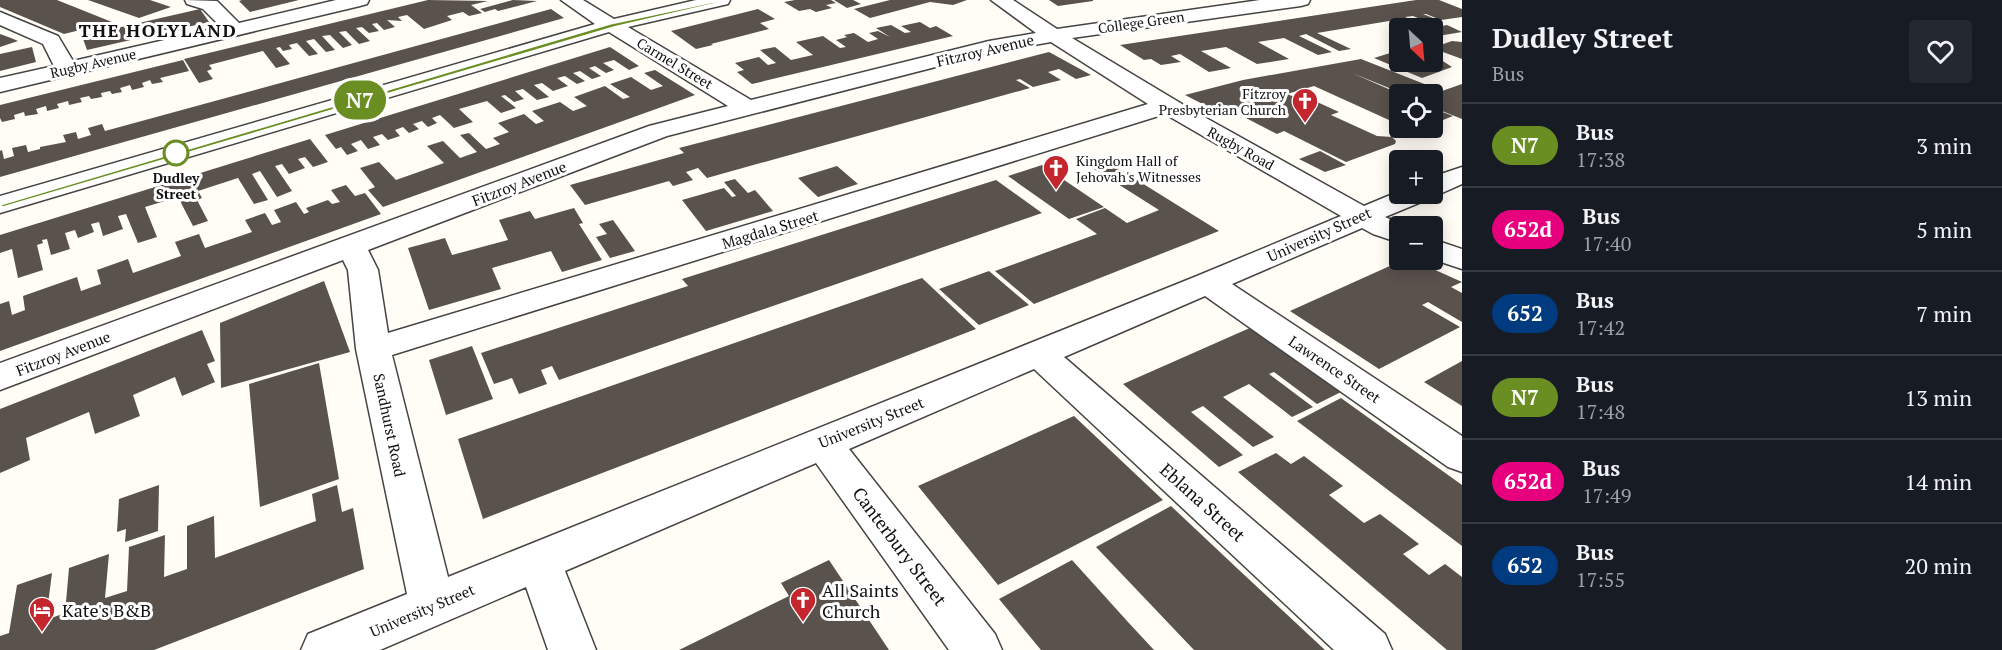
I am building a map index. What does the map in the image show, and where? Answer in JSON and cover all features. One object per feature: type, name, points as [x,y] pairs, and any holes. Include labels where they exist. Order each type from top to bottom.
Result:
[{"type":"street","points":[[194,0],[210,5],[235,30]]},
{"type":"street","name":"Rugby Avenue","points":[[0,85],[360,0]]},
{"type":"street","name":"Carmel Street","points":[[570,0],[749,109]]},
{"type":"street","points":[[0,205],[612,26],[721,0]]},
{"type":"street","name":"Rugby Road","points":[[1000,0],[1165,106],[1389,229]]},
{"type":"street","name":"College Green","points":[[1052,35],[1301,0]]},
{"type":"street","points":[[0,18],[51,40],[66,69]]},
{"type":"street","name":"Fitzroy Avenue","points":[[0,377],[658,131],[990,47],[1052,35]]},
{"type":"street","name":"Magdala Street","points":[[374,349],[1165,106]]},
{"type":"street","points":[[1443,183],[1462,175]]},
{"type":"street","name":"University Street","points":[[325,650],[1208,283],[1390,204]]},
{"type":"street","name":"Sandhurst Road","points":[[350,245],[363,270],[374,349],[432,606]]},
{"type":"street","points":[[1443,253],[1462,261]]},
{"type":"street","name":"Lawrence Street","points":[[1208,283],[1462,456]]},
{"type":"street","name":"Eblana Street","points":[[1038,353],[1368,650]]},
{"type":"street","name":"Canterbury Street","points":[[822,442],[978,650]]},
{"type":"street","points":[[539,561],[573,650]]},
{"type":"building","points":[[0,0],[57,0],[112,22],[64,34],[0,7]]},
{"type":"building","points":[[88,0],[150,0],[171,7],[139,18]]},
{"type":"building","points":[[242,0],[299,0],[250,12],[239,1]]},
{"type":"building","points":[[428,0],[488,1],[471,5],[482,13],[469,16],[463,12],[447,16],[452,20],[424,29],[407,15],[398,17],[402,21],[387,20],[395,27],[384,30],[377,23],[372,24],[379,31],[369,33],[362,27],[356,28],[370,41],[359,44],[346,31],[339,32],[352,45],[343,48],[330,35],[322,36],[335,50],[326,52],[314,39],[306,41],[318,54],[309,56],[297,43],[289,45],[292,49],[283,51],[280,47],[276,48],[290,64],[276,68],[263,51],[209,65],[212,69],[207,71],[213,79],[199,83],[184,59]]},
{"type":"building","points":[[513,0],[537,1],[498,11],[495,9],[485,12],[480,9]]},
{"type":"building","points":[[831,0],[836,3],[826,5],[832,8],[816,12],[810,9],[799,11],[784,2]]},
{"type":"building","points":[[834,0],[853,0],[861,4],[847,8]]},
{"type":"building","points":[[890,0],[967,0],[953,5],[930,2],[870,18],[854,9]]},
{"type":"building","points":[[1049,0],[1093,0],[1093,1],[1058,6]]},
{"type":"building","points":[[1416,0],[1439,0],[1462,9],[1462,17],[1443,20],[1423,14],[1433,18],[1413,16],[1389,18],[1389,21],[1317,33],[1351,49],[1339,51],[1306,34],[1299,36],[1332,52],[1318,55],[1284,38],[1258,42],[1289,59],[1257,64],[1226,47],[1201,51],[1231,68],[1209,72],[1180,54],[1171,56],[1181,62],[1161,65],[1151,59],[1144,60],[1120,45]]},
{"type":"building","points":[[200,9],[209,22],[87,50],[82,36]]},
{"type":"building","points":[[551,9],[564,18],[0,177],[0,151],[2,150],[4,159],[14,156],[12,148],[26,145],[28,152],[40,149],[40,147],[66,142],[63,135],[76,132],[78,139],[91,135],[88,128],[102,124],[105,131]]},
{"type":"building","points":[[758,9],[775,19],[760,23],[769,29],[711,44],[713,45],[696,49],[671,31]]},
{"type":"building","points":[[920,22],[930,28],[936,26],[953,36],[752,84],[737,72],[744,70],[735,63],[759,57],[768,65],[776,63],[760,50],[775,47],[791,60],[813,55],[796,42],[823,36],[840,48],[846,47],[836,40],[847,37],[844,35],[854,33],[868,42],[878,39],[869,33],[878,31],[890,37],[876,28],[891,25],[905,33],[911,32],[901,26]]},
{"type":"building","points":[[1447,25],[1462,32],[1443,35],[1443,26]]},
{"type":"building","points":[[0,34],[11,38],[18,41],[0,47]]},
{"type":"building","points":[[1452,41],[1462,42],[1462,59],[1443,52],[1443,44]]},
{"type":"building","points":[[32,47],[36,62],[0,71],[0,54]]},
{"type":"building","points":[[610,47],[639,66],[629,70],[614,60],[603,63],[614,70],[606,73],[595,66],[589,68],[601,76],[592,79],[580,71],[573,73],[585,81],[577,84],[565,76],[557,78],[568,86],[553,91],[542,83],[534,85],[549,97],[537,100],[523,89],[515,91],[524,99],[514,102],[505,95],[501,96],[516,108],[501,113],[487,101],[459,109],[473,122],[454,128],[440,115],[432,118],[437,123],[428,127],[422,121],[413,124],[419,129],[409,133],[403,127],[395,130],[400,136],[388,140],[382,134],[373,137],[380,145],[368,149],[361,140],[351,144],[358,151],[347,155],[341,147],[336,149],[325,135]]},
{"type":"building","points":[[1049,52],[1091,75],[1076,79],[1059,69],[1048,72],[1061,80],[1033,87],[1020,79],[1016,80],[1030,88],[707,178],[698,168],[686,172],[693,180],[673,186],[669,181],[585,205],[570,185],[684,153],[679,148]]},
{"type":"building","points":[[1389,53],[1389,64],[1374,58]]},
{"type":"building","name":"Fitzroy Presbyterian Church","points":[[1361,59],[1389,72],[1424,84],[1389,84],[1389,88],[1352,73],[1389,89],[1389,120],[1314,86],[1287,94],[1297,98],[1304,96],[1339,112],[1331,115],[1377,136],[1389,137],[1396,141],[1395,144],[1346,162],[1284,131],[1277,134],[1244,117],[1251,115],[1239,109],[1222,114],[1185,95],[1243,80]]},
{"type":"building","points":[[183,60],[189,71],[160,78],[163,82],[152,84],[150,80],[142,83],[144,87],[132,90],[130,85],[120,88],[122,92],[112,94],[110,91],[101,93],[102,97],[80,98],[82,102],[69,105],[68,101],[57,104],[59,108],[47,111],[46,106],[36,109],[38,114],[25,116],[24,112],[14,115],[15,119],[2,122],[0,118],[0,105]]},
{"type":"building","points":[[1443,61],[1452,67],[1443,70]]},
{"type":"building","points":[[655,70],[695,95],[383,207],[368,190],[375,187],[360,168],[379,162],[396,180],[444,163],[427,146],[443,141],[460,158],[477,152],[460,135],[469,133],[486,149],[500,144],[493,138],[509,132],[498,123],[524,114],[536,124],[544,121],[532,111],[560,102],[573,111],[587,106],[574,97],[605,86],[623,99],[630,97],[610,84],[631,77],[651,90],[663,86],[644,73]]},
{"type":"building","points":[[1408,72],[1438,72],[1422,78]]},
{"type":"building","name":"Fitzroy Presbyterian Church","points":[[1462,84],[1462,119],[1443,111],[1443,91]]},
{"type":"building","points":[[1443,112],[1453,116],[1443,120]]},
{"type":"building","points":[[310,139],[328,162],[313,167],[305,157],[298,159],[305,168],[289,174],[282,164],[275,166],[292,191],[277,197],[260,171],[252,174],[268,200],[254,204],[238,178],[198,191],[202,198],[197,200],[208,221],[193,226],[178,197],[145,207],[157,237],[138,243],[126,214],[118,216],[123,229],[103,236],[99,222],[91,224],[94,232],[78,238],[75,230],[65,233],[70,249],[51,255],[47,239],[42,240],[43,243],[37,245],[43,270],[18,278],[12,249],[0,253],[0,235]]},
{"type":"building","points":[[1320,151],[1346,165],[1325,172],[1299,159]]},
{"type":"building","points":[[1100,157],[1219,231],[1034,304],[995,271],[1097,234],[1076,219],[1105,208],[1127,223],[1159,210],[1083,162]]},
{"type":"building","name":"Kingdom Hall of Jehovah's Witnesses","points":[[1042,165],[1104,207],[1069,219],[1008,176]]},
{"type":"building","points":[[837,166],[858,184],[818,197],[798,178]]},
{"type":"building","points":[[735,179],[748,193],[755,190],[773,211],[706,231],[682,200],[724,188],[732,197],[736,196],[724,182]]},
{"type":"building","points":[[996,180],[1042,213],[559,380],[552,366],[541,370],[547,384],[519,394],[512,378],[494,384],[481,353],[688,286],[682,279]]},
{"type":"building","points":[[346,185],[355,196],[365,193],[381,214],[0,351],[0,304],[9,301],[12,315],[25,310],[23,296],[77,277],[81,291],[101,284],[97,270],[128,259],[133,273],[181,256],[175,242],[199,234],[205,248],[252,232],[245,220],[265,213],[272,225],[281,222],[274,210],[296,202],[304,214],[309,212],[306,208],[328,200],[332,204],[340,202],[331,190]]},
{"type":"building","points":[[574,208],[583,223],[579,224],[602,260],[562,272],[551,251],[492,268],[501,289],[429,310],[408,248],[445,238],[452,255],[508,240],[499,220],[530,211],[535,219]]},
{"type":"building","points":[[613,220],[635,251],[610,258],[596,237],[607,234],[599,224]]},
{"type":"building","points":[[1389,266],[1389,270],[1435,270],[1462,282],[1451,287],[1462,293],[1462,322],[1428,302],[1422,305],[1460,327],[1379,369],[1290,311]]},
{"type":"building","points":[[989,271],[1029,305],[979,325],[939,289]]},
{"type":"building","points":[[922,278],[976,329],[483,519],[458,439]]},
{"type":"building","points":[[324,281],[350,352],[221,388],[220,323]]},
{"type":"building","points":[[1252,327],[1343,391],[1317,404],[1274,372],[1269,374],[1313,407],[1292,417],[1249,384],[1223,397],[1274,437],[1253,447],[1203,406],[1191,412],[1243,455],[1219,467],[1123,384]]},
{"type":"building","points":[[202,330],[215,361],[207,364],[215,382],[182,396],[175,377],[133,395],[140,416],[95,434],[89,412],[26,438],[30,460],[0,473],[0,409]]},
{"type":"building","points":[[472,346],[493,399],[446,415],[429,360]]},
{"type":"building","points":[[1462,361],[1462,406],[1424,382]]},
{"type":"building","points":[[319,363],[339,479],[260,507],[249,384]]},
{"type":"building","points":[[1341,398],[1462,485],[1462,546],[1297,421]]},
{"type":"building","points":[[1074,416],[1163,500],[998,585],[918,486]]},
{"type":"building","points":[[1276,453],[1291,464],[1304,456],[1343,486],[1329,495],[1364,523],[1380,514],[1419,544],[1403,554],[1429,575],[1445,564],[1462,577],[1462,650],[1447,650],[1238,472]]},
{"type":"building","points":[[159,485],[158,531],[125,542],[126,529],[117,532],[119,499]]},
{"type":"building","points":[[337,485],[342,512],[353,508],[364,569],[154,650],[0,650],[0,636],[9,633],[17,585],[52,573],[46,620],[65,613],[69,568],[109,554],[105,598],[127,591],[129,547],[165,535],[164,577],[187,569],[187,526],[214,516],[215,558],[316,521],[312,494]]},
{"type":"building","points":[[1171,506],[1325,650],[1194,650],[1096,547]]},
{"type":"building","name":"All Saints Church","points":[[829,560],[889,650],[679,650],[789,596],[781,583]]},
{"type":"building","points":[[1072,560],[1154,650],[1041,650],[999,599]]},
{"type":"bus line","name":"N7","points":[[0,205],[612,26],[721,0]]},
{"type":"place","name":"Fitzroy Presbyterian Church","points":[[1305,124]]},
{"type":"place","name":"Dudley Street","points":[[176,153]]},
{"type":"place","name":"Kingdom Hall of Jehovah's Witnesses","points":[[1056,191]]},
{"type":"place","name":"All Saints Church","points":[[803,623]]},
{"type":"place","name":"Kate's B&B","points":[[42,633]]},
{"type":"district","name":"THE HOLYLAND","points":[[158,30]]}]
